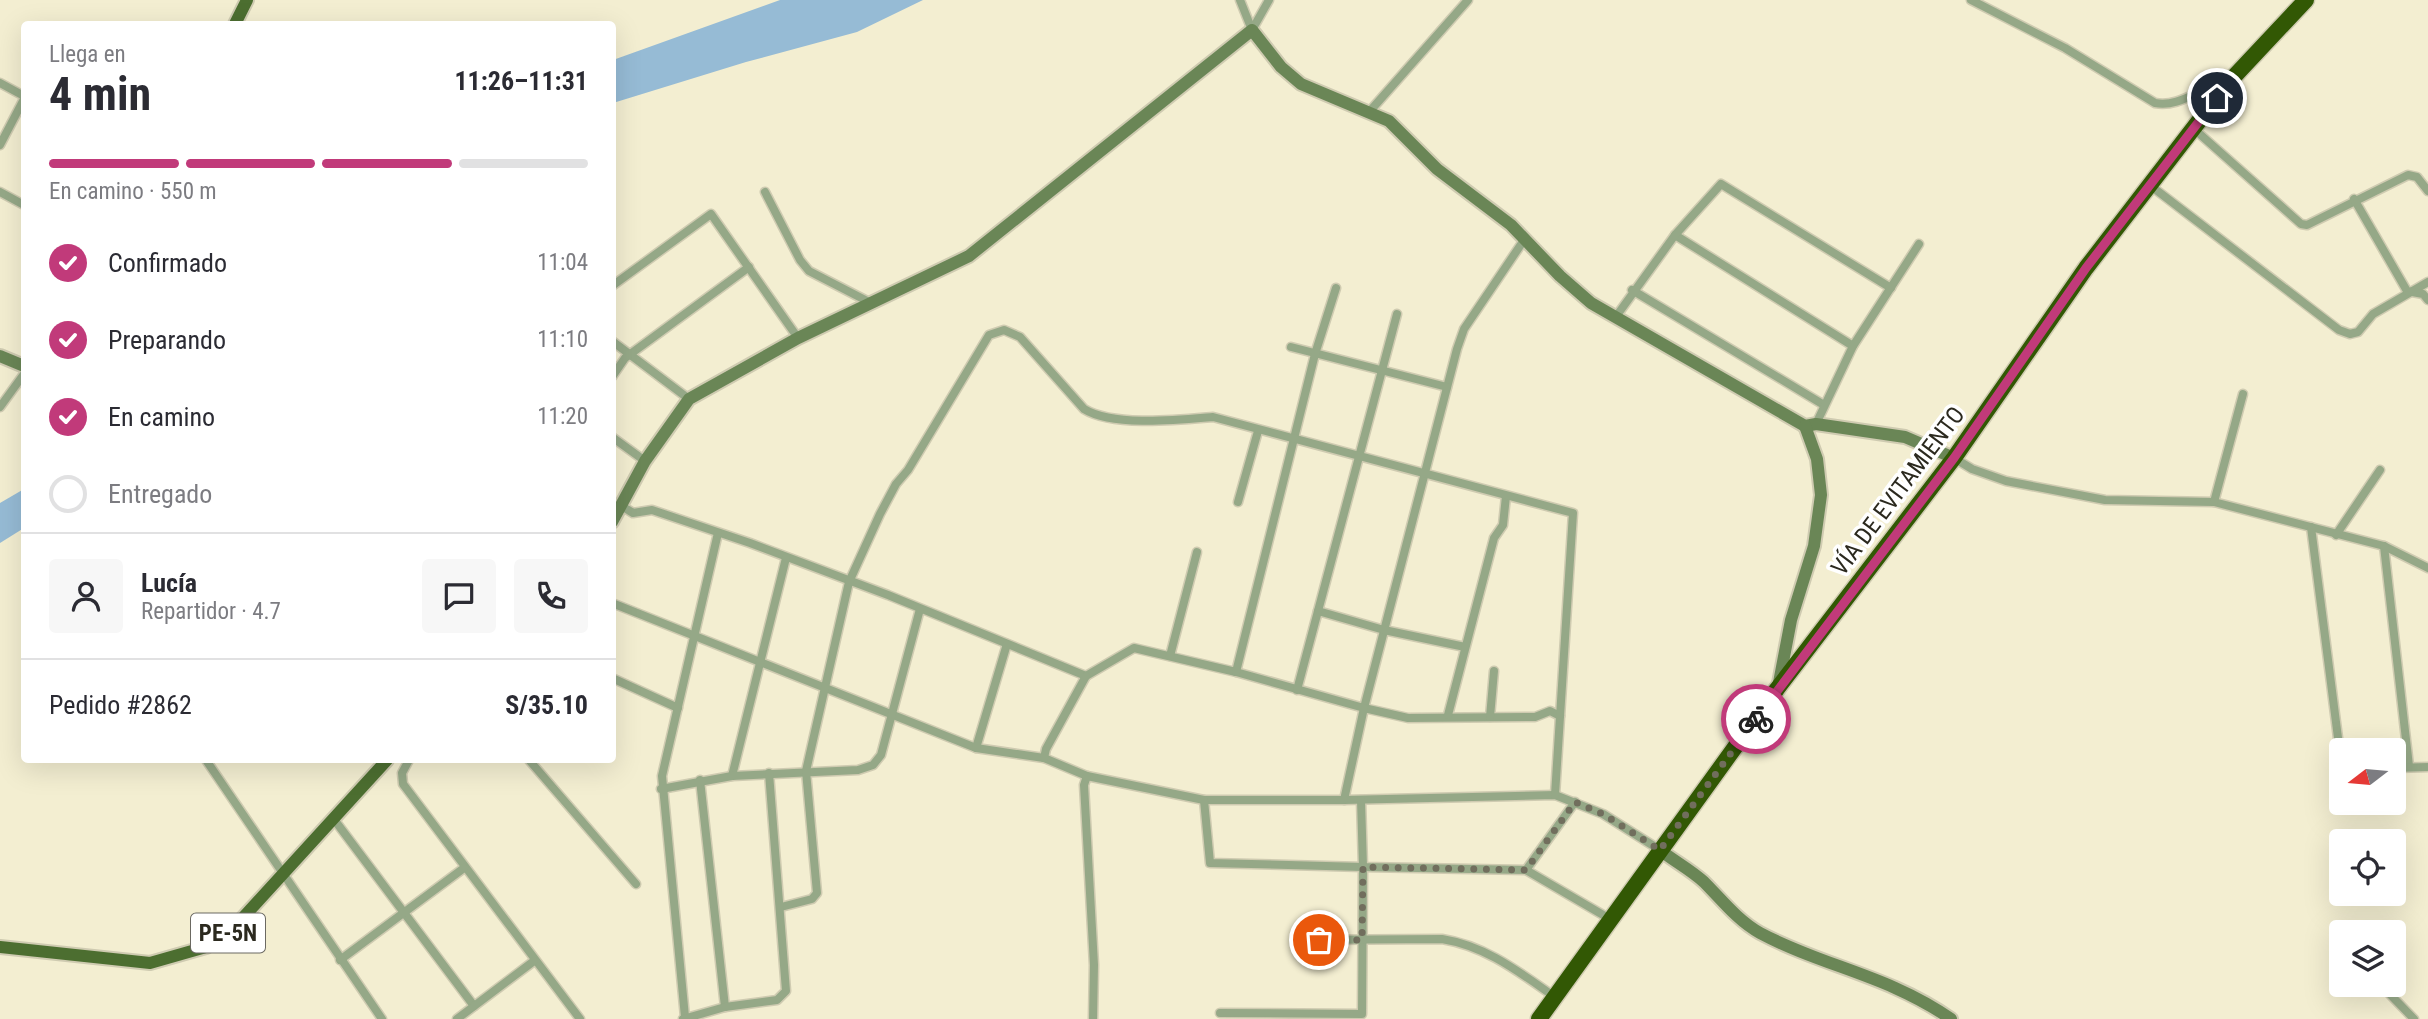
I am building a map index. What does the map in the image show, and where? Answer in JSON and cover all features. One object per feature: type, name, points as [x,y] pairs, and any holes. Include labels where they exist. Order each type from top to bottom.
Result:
[{"type":"highway","name":"VÍA DE EVITAMIENTO","points":[[1539,1019],[1777,689],[1954,458],[2086,268],[2229,82],[2306,0]]},
{"type":"main road","points":[[237,21],[248,2]]},
{"type":"main road","name":"PE-5N","points":[[0,947],[150,963],[206,947],[228,934],[384,763]]},
{"type":"street","points":[[1240,0],[1252,30],[1275,60],[1301,84],[1318,94],[1370,111],[1404,133],[1437,169],[1511,225],[1560,276],[1615,318],[1811,425],[1905,437],[1954,458],[1972,469],[2006,481],[2105,500],[2214,502],[2384,546],[2428,568]]},
{"type":"street","points":[[616,514],[645,461],[689,399],[798,338],[969,256],[1252,30],[1269,0]]},
{"type":"street","points":[[1370,111],[1468,0]]},
{"type":"street","points":[[1971,0],[2065,48],[2155,103],[2171,104],[2213,85],[2229,82]]},
{"type":"street","points":[[0,83],[21,95]]},
{"type":"street","points":[[0,145],[21,103]]},
{"type":"street","points":[[2194,129],[2296,223],[2306,225],[2354,199],[2412,174],[2428,191]]},
{"type":"street","points":[[1615,318],[1632,290],[1675,235],[1716,186],[1726,184],[1891,288]]},
{"type":"street","points":[[2151,186],[2339,330],[2350,334],[2358,332],[2374,314],[2407,291],[2428,282]]},
{"type":"street","points":[[0,192],[21,203]]},
{"type":"street","points":[[765,192],[800,260],[809,271],[871,303]]},
{"type":"street","points":[[2354,199],[2407,291],[2423,294],[2428,300]]},
{"type":"street","points":[[616,283],[711,214],[798,338]]},
{"type":"street","points":[[1675,235],[1853,346]]},
{"type":"street","points":[[1345,800],[1364,708],[1464,328],[1524,240]]},
{"type":"street","points":[[1777,689],[1791,620],[1814,546],[1821,495],[1811,425],[1853,346],[1919,244]]},
{"type":"street","points":[[616,371],[625,358],[749,267]]},
{"type":"street","points":[[1236,672],[1315,354],[1336,288]]},
{"type":"street","points":[[1632,290],[1824,405]]},
{"type":"street","points":[[1297,690],[1397,314]]},
{"type":"street","points":[[781,907],[812,899],[817,894],[806,771],[827,690],[849,582],[896,484],[908,470],[989,335],[997,332],[1013,332],[1020,337],[1084,409],[1096,417],[1155,420],[1213,417],[1360,458],[1568,510],[1574,516],[1555,795]]},
{"type":"street","points":[[616,344],[689,399]]},
{"type":"street","points":[[1291,346],[1447,387]]},
{"type":"street","points":[[0,356],[21,365]]},
{"type":"street","points":[[0,407],[21,378]]},
{"type":"street","points":[[2214,502],[2243,394]]},
{"type":"street","points":[[1238,502],[1258,431]]},
{"type":"street","points":[[616,440],[645,461]]},
{"type":"street","points":[[2336,535],[2380,470]]},
{"type":"street","points":[[1448,715],[1494,538],[1503,525],[1506,496]]},
{"type":"street","points":[[623,501],[625,508],[633,513],[652,510],[718,533],[920,609],[1086,676]]},
{"type":"street","points":[[2311,527],[2338,738]]},
{"type":"street","points":[[718,533],[661,789],[684,1018],[725,1007],[776,1000],[786,991],[769,773]]},
{"type":"street","points":[[2384,546],[2409,766]]},
{"type":"street","points":[[1170,656],[1197,552]]},
{"type":"street","points":[[732,776],[786,558]]},
{"type":"street","points":[[616,605],[976,748],[1044,758],[1087,776],[1140,790],[1204,800],[1361,800],[1555,795],[1603,814],[1660,850],[1701,880],[1756,931],[1799,952],[1864,973],[1920,997],[1951,1019]]},
{"type":"street","points":[[661,789],[732,776],[858,770],[873,765],[881,755],[920,609]]},
{"type":"street","points":[[1318,611],[1384,630],[1465,647]]},
{"type":"street","points":[[976,748],[1007,644]]},
{"type":"street","points":[[1044,758],[1046,749],[1086,676],[1129,649],[1236,672],[1408,718],[1448,715],[1535,717],[1550,711],[1560,716]]},
{"type":"street","points":[[1490,717],[1494,671]]},
{"type":"street","points":[[616,680],[678,708]]},
{"type":"street","points":[[208,763],[282,876],[382,1019]]},
{"type":"street","points":[[407,763],[401,773],[403,784],[580,1019]]},
{"type":"street","points":[[531,763],[636,884]]},
{"type":"street","points":[[2406,766],[2428,767]]},
{"type":"street","points":[[1087,776],[1084,785],[1094,965],[1093,1019]]},
{"type":"street","points":[[700,780],[725,1007]]},
{"type":"street","points":[[1204,800],[1210,863],[1526,870],[1609,919]]},
{"type":"street","points":[[1220,1013],[1362,1017],[1361,800]]},
{"type":"street","points":[[1526,870],[1575,802]]},
{"type":"street","points":[[333,818],[474,1006]]},
{"type":"street","points":[[340,960],[464,868]]},
{"type":"street","points":[[1297,940],[1442,939],[1460,942],[1513,967],[1555,997]]},
{"type":"street","points":[[457,1019],[534,961]]},
{"type":"street","points":[[2393,997],[2414,1019]]},
{"type":"water","points":[[780,0],[923,0],[857,32],[746,62],[616,102],[616,59]]},
{"type":"water","points":[[21,491],[21,530],[0,543],[0,503]]},
{"type":"way so far","points":[[1319,940],[1362,940],[1363,867],[1526,870],[1552,838],[1575,802],[1603,814],[1660,850],[1756,719]]},
{"type":"route","points":[[1756,719],[1954,458],[2086,268],[2217,98]]}]
